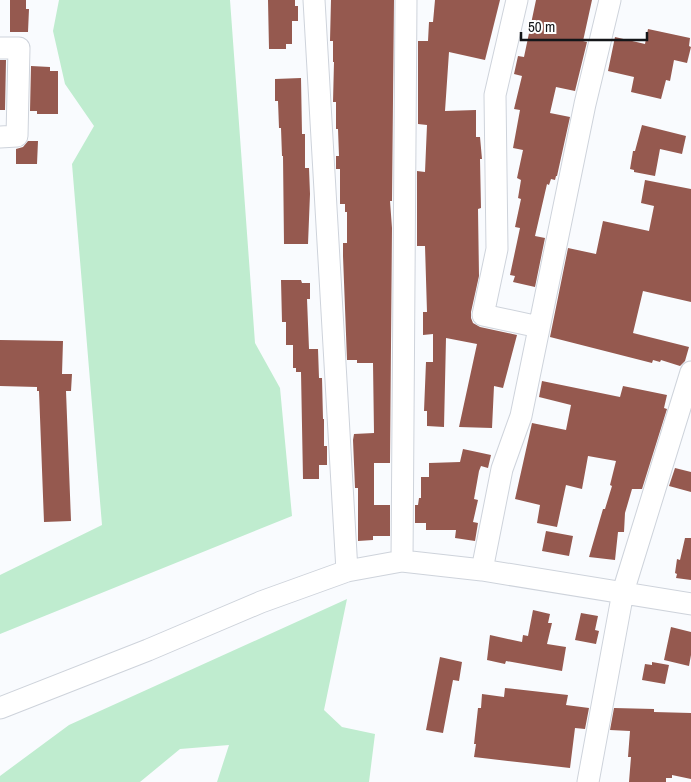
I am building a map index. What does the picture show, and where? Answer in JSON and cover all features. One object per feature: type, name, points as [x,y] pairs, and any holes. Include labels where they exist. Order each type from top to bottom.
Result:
[{"type":"street","points":[[314,0],[347,571]]},
{"type":"street","points":[[402,561],[406,0]]},
{"type":"street","points":[[517,0],[495,95],[497,249],[483,315],[539,327]]},
{"type":"street","points":[[482,570],[502,469],[521,416],[585,104],[610,0]]},
{"type":"street","points":[[0,48],[19,48],[17,136],[0,137]]},
{"type":"street","points":[[588,782],[623,592],[691,372]]},
{"type":"street","points":[[0,708],[148,650],[261,602],[347,571],[402,561],[482,570],[691,604]]},
{"type":"green space","points":[[59,0],[230,0],[255,343],[280,388],[292,516],[0,634],[0,575],[102,525],[72,164],[94,126],[65,84],[53,31]]},
{"type":"green space","points":[[347,599],[324,710],[342,727],[375,734],[369,782],[217,782],[229,745],[180,749],[140,782],[0,782],[0,776],[69,725]]},
{"type":"building","points":[[10,0],[26,0],[26,9],[29,9],[28,32],[10,32]]},
{"type":"building","points":[[268,0],[295,0],[295,6],[298,6],[298,21],[292,21],[292,44],[286,44],[286,49],[269,49]]},
{"type":"building","points":[[331,0],[394,0],[392,201],[390,201],[392,228],[390,463],[374,463],[374,505],[390,505],[390,536],[373,536],[373,540],[358,541],[358,488],[355,488],[353,440],[354,434],[374,433],[373,363],[357,363],[357,360],[347,360],[343,243],[347,243],[347,212],[345,212],[345,204],[340,204],[340,169],[336,169],[336,156],[339,156],[336,102],[333,102],[333,41],[330,41]]},
{"type":"building","points":[[435,0],[500,0],[485,60],[449,52],[445,111],[476,110],[476,137],[480,137],[482,159],[480,159],[481,208],[478,209],[479,276],[471,318],[473,323],[480,327],[517,335],[503,388],[494,386],[492,428],[459,427],[477,344],[446,338],[444,427],[427,426],[427,411],[424,411],[426,362],[433,362],[433,334],[423,335],[423,312],[427,312],[425,246],[417,246],[417,171],[425,172],[427,125],[418,124],[418,41],[428,41],[429,22],[433,22]]},
{"type":"building","points":[[536,0],[592,0],[583,41],[587,42],[575,91],[556,87],[550,113],[570,117],[557,176],[555,180],[551,179],[549,185],[547,184],[535,236],[545,238],[535,287],[513,282],[515,276],[510,275],[520,228],[515,227],[521,199],[518,198],[521,180],[517,178],[523,150],[513,148],[520,110],[514,109],[522,76],[514,74],[518,56],[524,57]]},
{"type":"building","points":[[648,29],[690,38],[689,46],[691,47],[687,63],[674,60],[670,81],[666,80],[661,99],[631,92],[634,77],[608,71],[615,37],[645,44]]},
{"type":"building","points":[[0,60],[6,60],[5,110],[0,110]]},
{"type":"building","points":[[31,66],[50,67],[50,71],[58,71],[58,114],[37,114],[37,111],[30,111]]},
{"type":"building","points":[[301,78],[302,134],[305,134],[305,168],[309,168],[308,244],[284,244],[283,156],[278,101],[275,101],[275,79]]},
{"type":"building","points":[[642,125],[686,136],[682,154],[660,149],[655,176],[634,172],[634,170],[630,169],[633,151],[635,151]]},
{"type":"building","points":[[28,141],[38,141],[37,164],[16,164],[16,149],[23,147]]},
{"type":"building","points":[[645,180],[691,189],[691,302],[643,291],[633,333],[689,347],[685,361],[680,366],[661,360],[660,362],[653,360],[652,363],[550,337],[568,248],[596,254],[603,221],[649,231],[654,206],[641,203]]},
{"type":"building","points":[[281,280],[301,280],[302,283],[310,283],[310,299],[307,299],[309,349],[318,349],[319,378],[322,378],[324,446],[327,446],[327,465],[319,465],[319,479],[303,479],[301,372],[296,372],[296,368],[293,368],[293,345],[286,345],[286,322],[282,322]]},
{"type":"building","points":[[0,340],[63,341],[62,374],[72,374],[71,391],[66,391],[71,521],[44,522],[39,391],[37,391],[37,387],[0,386]]},
{"type":"building","points":[[542,381],[620,397],[623,386],[667,395],[664,408],[667,409],[642,489],[632,489],[625,513],[624,532],[618,532],[615,560],[589,557],[612,486],[610,485],[616,461],[588,456],[582,489],[566,485],[557,527],[537,523],[540,505],[515,499],[532,423],[566,430],[571,405],[539,397]]},
{"type":"building","points":[[463,449],[491,455],[488,468],[481,466],[479,471],[474,499],[478,500],[473,522],[478,523],[475,541],[455,538],[456,530],[426,530],[426,523],[415,523],[415,505],[418,505],[419,498],[421,498],[421,477],[429,477],[429,463],[460,462]]},
{"type":"building","points":[[675,468],[691,472],[691,492],[669,486]]},
{"type":"building","points":[[546,531],[573,536],[569,556],[542,551]]},
{"type":"building","points":[[685,538],[691,538],[691,580],[676,578],[677,574],[675,573],[677,559],[680,560]]},
{"type":"building","points":[[533,610],[550,614],[548,623],[552,623],[547,644],[566,647],[562,671],[506,661],[505,664],[487,660],[490,635],[522,642],[523,635],[528,636]]},
{"type":"building","points":[[581,613],[598,616],[595,630],[599,631],[596,644],[575,640]]},
{"type":"building","points":[[671,627],[691,632],[689,666],[664,660]]},
{"type":"building","points":[[440,657],[462,662],[459,681],[453,680],[443,733],[426,730]]},
{"type":"building","points":[[652,662],[669,665],[665,684],[642,680],[645,664],[652,665]]},
{"type":"building","points":[[505,688],[568,695],[566,705],[589,708],[585,729],[575,728],[570,768],[474,757],[478,708],[481,708],[482,694],[504,697]]},
{"type":"building","points":[[614,708],[654,709],[654,712],[691,713],[691,779],[672,775],[672,778],[666,778],[666,782],[629,782],[631,757],[628,757],[630,731],[610,730]]}]
